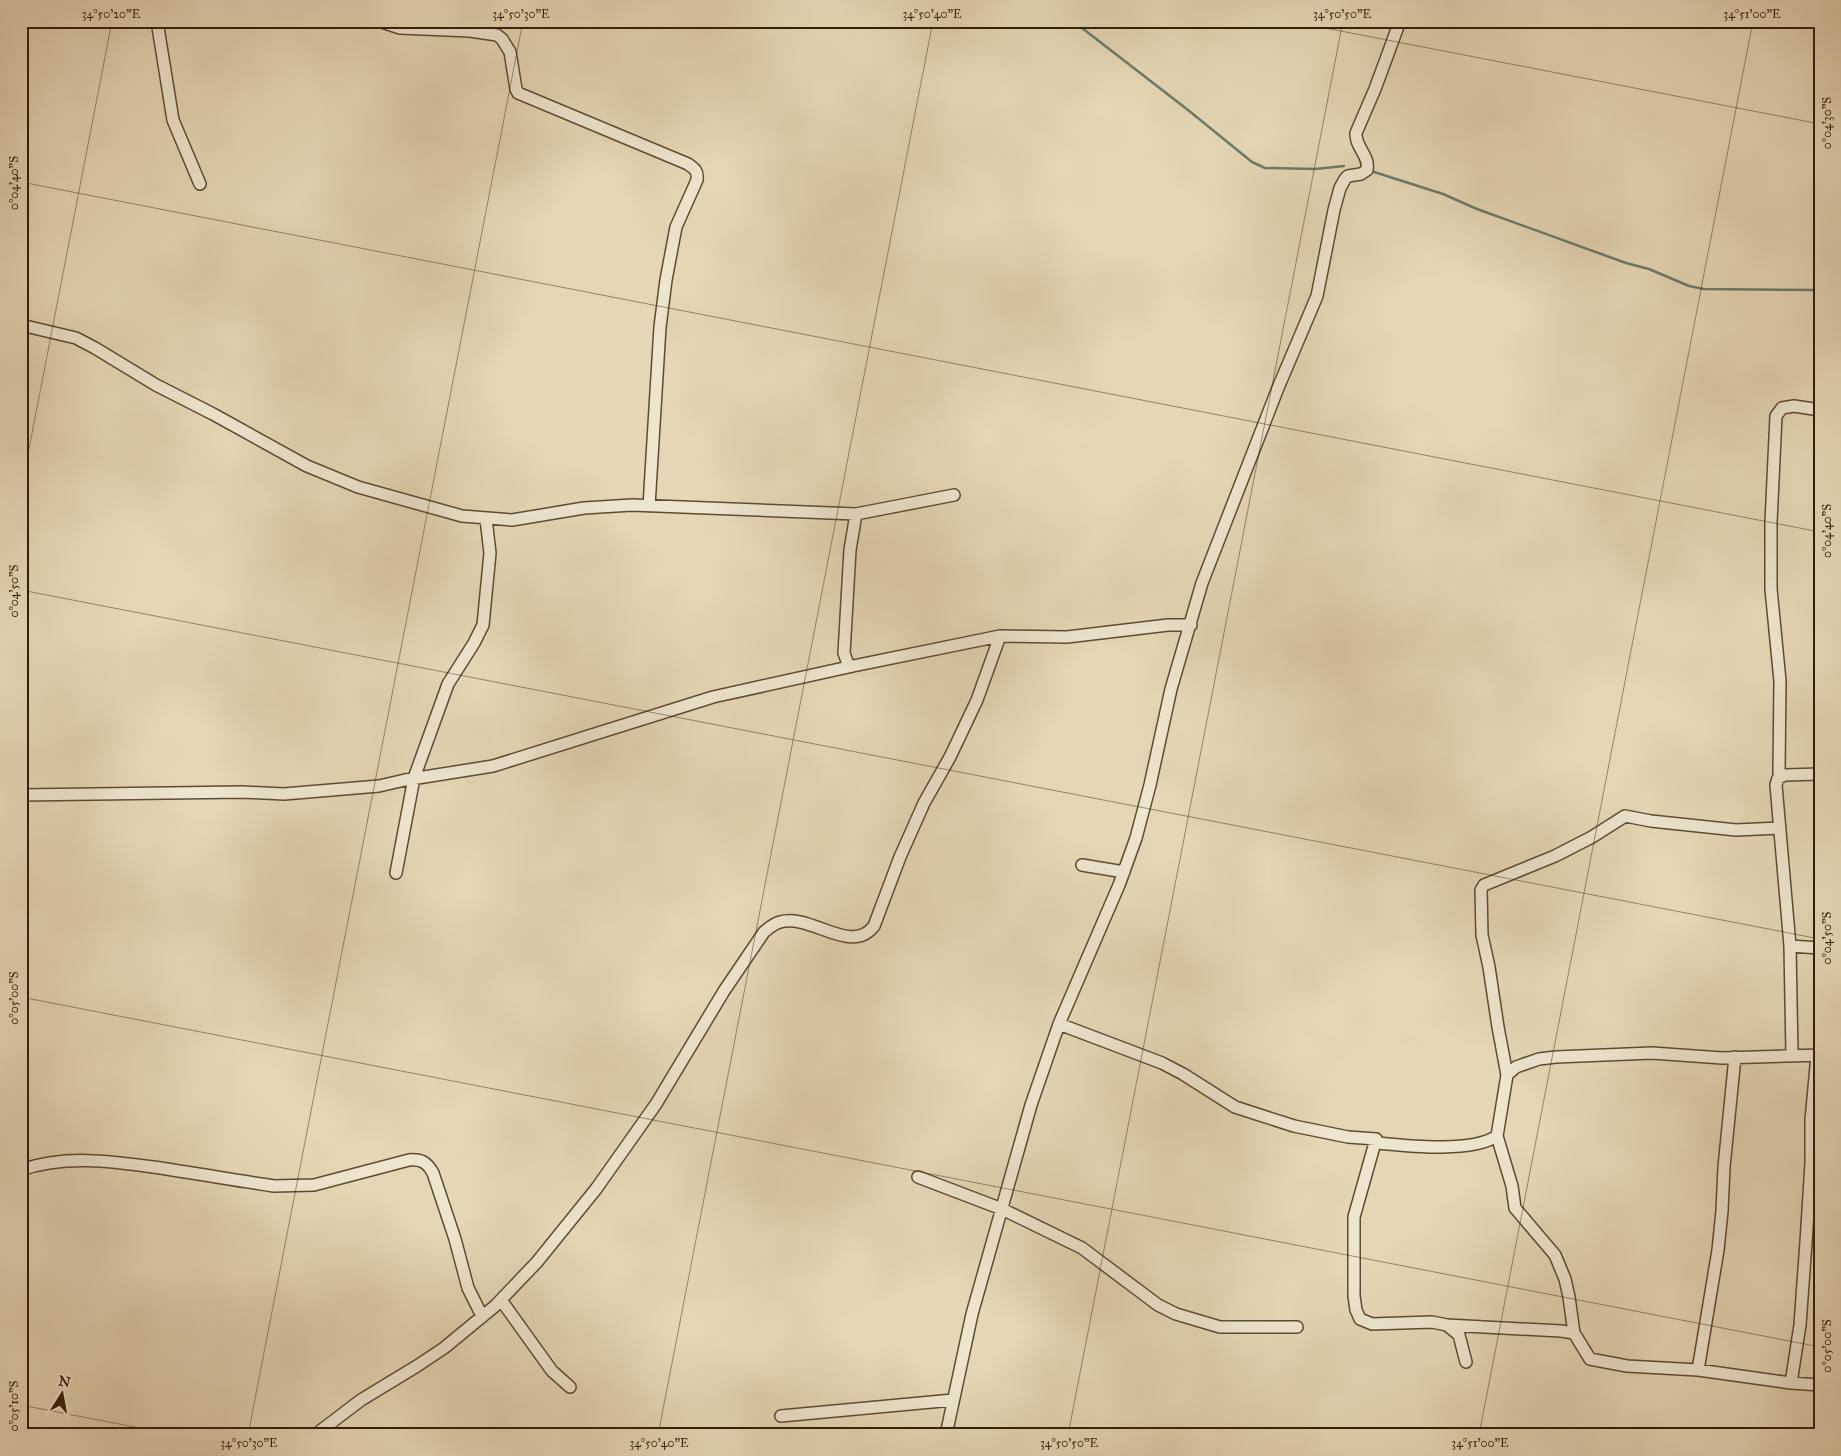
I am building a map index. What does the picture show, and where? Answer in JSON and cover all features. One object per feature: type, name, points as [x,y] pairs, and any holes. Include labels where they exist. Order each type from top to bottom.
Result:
[{"type":"street","points":[[157,21],[173,120],[200,184]]},
{"type":"street","points":[[379,21],[400,28],[470,31],[497,35],[502,39],[510,52],[518,93],[688,164],[696,170],[698,174],[697,180],[676,227],[666,280],[660,328],[649,506]]},
{"type":"street","points":[[946,1435],[972,1314],[1031,1105],[1059,1024],[1124,872],[1136,838],[1172,689],[1205,575],[1278,388],[1317,296],[1340,188],[1348,176],[1362,174],[1367,170],[1368,164],[1355,140],[1356,133],[1375,89],[1400,21]]},
{"type":"street","points":[[21,325],[76,338],[307,466],[358,487],[462,516],[512,520],[584,508],[616,505],[856,514],[954,495]]},
{"type":"street","points":[[1781,776],[1778,772],[1780,682],[1771,570],[1771,522],[1776,416],[1782,408],[1794,406],[1820,410]]},
{"type":"street","points":[[853,666],[848,667],[844,653],[849,558],[856,514]]},
{"type":"street","points":[[396,873],[414,778],[448,684],[483,625],[490,553],[486,518]]},
{"type":"street","points":[[21,795],[242,792],[284,794],[379,786],[414,778],[493,766],[713,697],[1000,636],[1067,637],[1168,625],[1191,626]]},
{"type":"street","points":[[315,1435],[361,1400],[437,1353],[501,1300],[536,1262],[596,1189],[656,1104],[724,991],[764,932],[772,925],[790,920],[853,938],[864,936],[869,932],[874,926],[900,857],[924,803],[950,758],[977,700],[1000,636]]},
{"type":"street","points":[[1792,1055],[1790,946],[1776,780],[1781,776],[1820,774]]},
{"type":"street","points":[[1780,828],[1736,830],[1658,822],[1625,816],[1592,837],[1555,856],[1484,885],[1481,890],[1482,935],[1507,1076],[1497,1136],[1512,1186],[1515,1208],[1552,1251],[1560,1266],[1569,1298],[1574,1334],[1587,1356],[1595,1361],[1627,1366],[1698,1370],[1791,1383],[1820,1385]]},
{"type":"street","points":[[1082,865],[1124,872]]},
{"type":"street","points":[[1790,946],[1820,948]]},
{"type":"street","points":[[1059,1024],[1162,1063],[1183,1074],[1235,1108],[1294,1126],[1348,1137],[1376,1139],[1378,1143],[1407,1146],[1446,1147],[1484,1142],[1497,1136]]},
{"type":"street","points":[[1507,1076],[1521,1064],[1556,1057],[1652,1053],[1735,1057],[1818,1055],[1811,1120],[1811,1163],[1800,1325],[1791,1383]]},
{"type":"street","points":[[1698,1370],[1718,1250],[1735,1057]]},
{"type":"street","points":[[1376,1139],[1354,1217],[1354,1296],[1356,1310],[1360,1319],[1372,1324],[1432,1322],[1447,1325],[1561,1331],[1574,1334]]},
{"type":"street","points":[[21,1170],[48,1164],[83,1161],[117,1162],[274,1186],[292,1187],[314,1185],[409,1160],[421,1160],[430,1166],[434,1172],[468,1288],[482,1316]]},
{"type":"street","points":[[918,1177],[1002,1209],[1082,1248],[1158,1305],[1176,1314],[1220,1327],[1297,1327]]},
{"type":"street","points":[[1808,1214],[1820,1214]]},
{"type":"street","points":[[501,1300],[552,1371],[570,1387]]},
{"type":"street","points":[[1447,1325],[1459,1335],[1466,1362]]},
{"type":"street","points":[[781,1416],[953,1400]]},
{"type":"waterway","points":[[1073,21],[1252,162],[1265,168],[1315,169],[1344,166]]},
{"type":"waterway","points":[[1371,171],[1443,194],[1477,209],[1626,263],[1649,269],[1689,286],[1704,289],[1820,289]]}]
